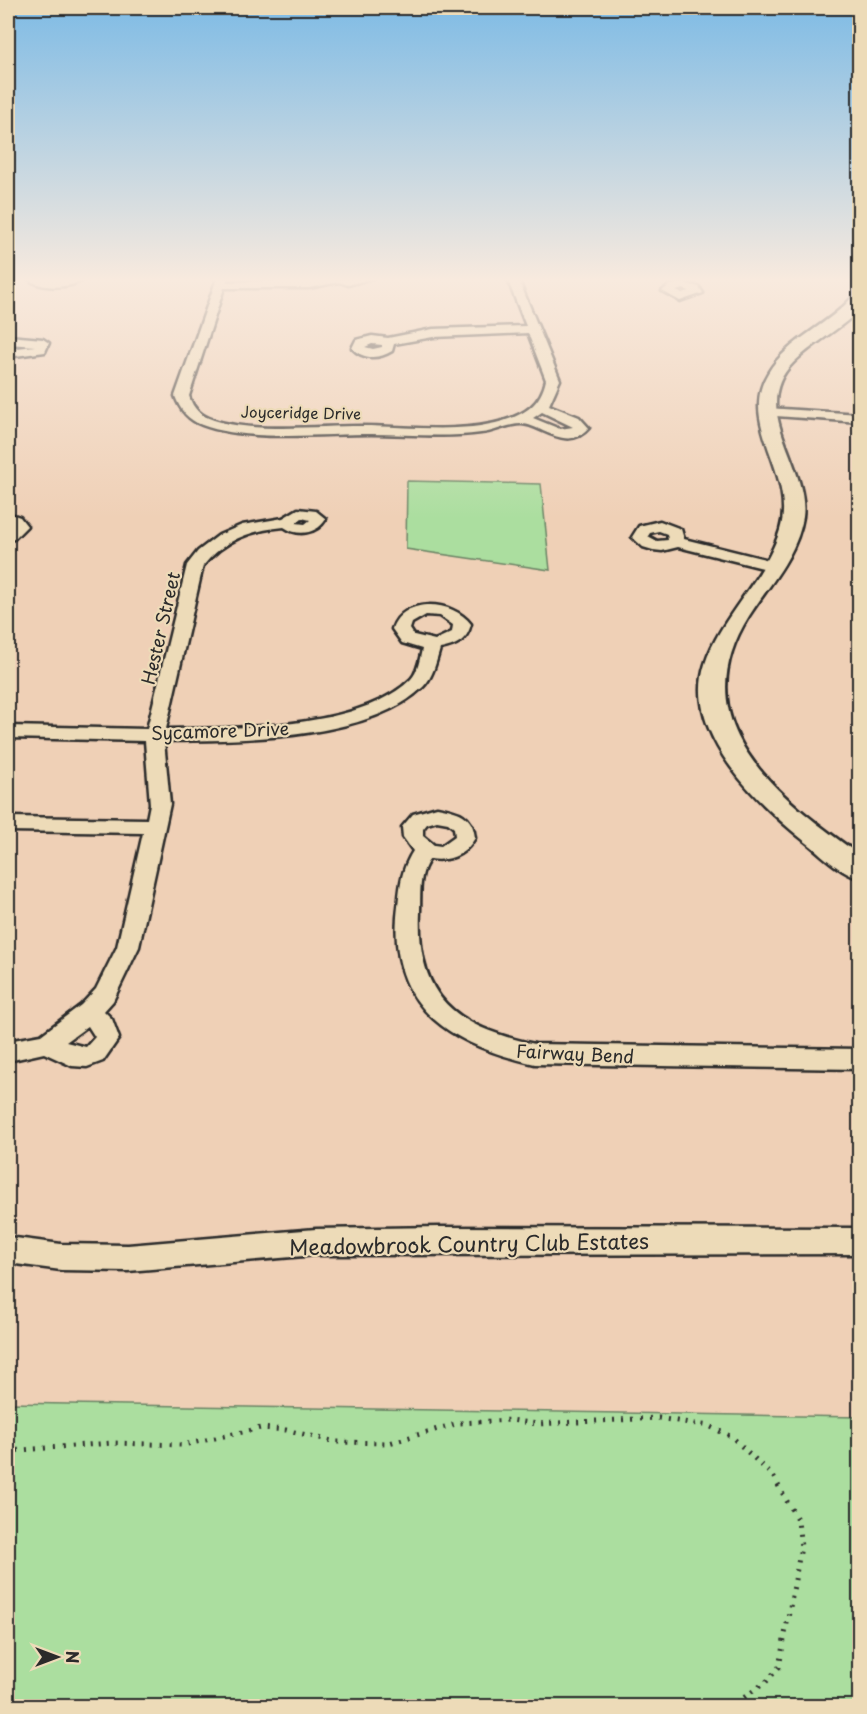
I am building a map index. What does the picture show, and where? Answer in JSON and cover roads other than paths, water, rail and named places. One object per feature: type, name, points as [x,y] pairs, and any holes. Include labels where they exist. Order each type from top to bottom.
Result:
[{"type":"street","name":"Joyceridge Drive","points":[[195,358],[182,396],[184,407],[192,415],[218,426],[251,429],[468,430],[507,424],[541,407]]},
{"type":"street","points":[[521,418],[568,434],[582,428],[574,420],[541,407],[552,391],[554,380],[545,358]]},
{"type":"street","points":[[788,358],[781,364],[769,387],[767,412],[793,494],[794,506],[789,531],[718,652],[713,684],[718,720],[726,738],[753,782],[790,818],[860,869]]},
{"type":"street","points":[[767,412],[860,418]]},
{"type":"street","points":[[8,518],[15,520],[19,526],[8,536]]},
{"type":"street","name":"Hester Street","points":[[47,1043],[89,1012],[105,995],[128,947],[160,804],[153,761],[155,734],[195,565],[205,551],[235,532],[267,523],[288,522]]},
{"type":"street","points":[[676,542],[771,565]]},
{"type":"street","name":"Sycamore Drive","points":[[8,732],[155,734],[260,732],[351,718],[379,710],[398,699],[417,683],[426,667],[432,646]]},
{"type":"street","points":[[8,824],[155,826]]},
{"type":"street","name":"Fairway Bend","points":[[426,850],[417,859],[409,884],[408,955],[416,980],[428,999],[460,1029],[507,1049],[535,1054],[860,1059]]},
{"type":"street","points":[[8,1051],[47,1043],[74,1058],[90,1056],[98,1052],[107,1038],[107,1032],[89,1012]]},
{"type":"street","name":"Meadowbrook Country Club Estates","points":[[8,1250],[61,1257],[128,1258],[327,1242],[860,1241]]}]
